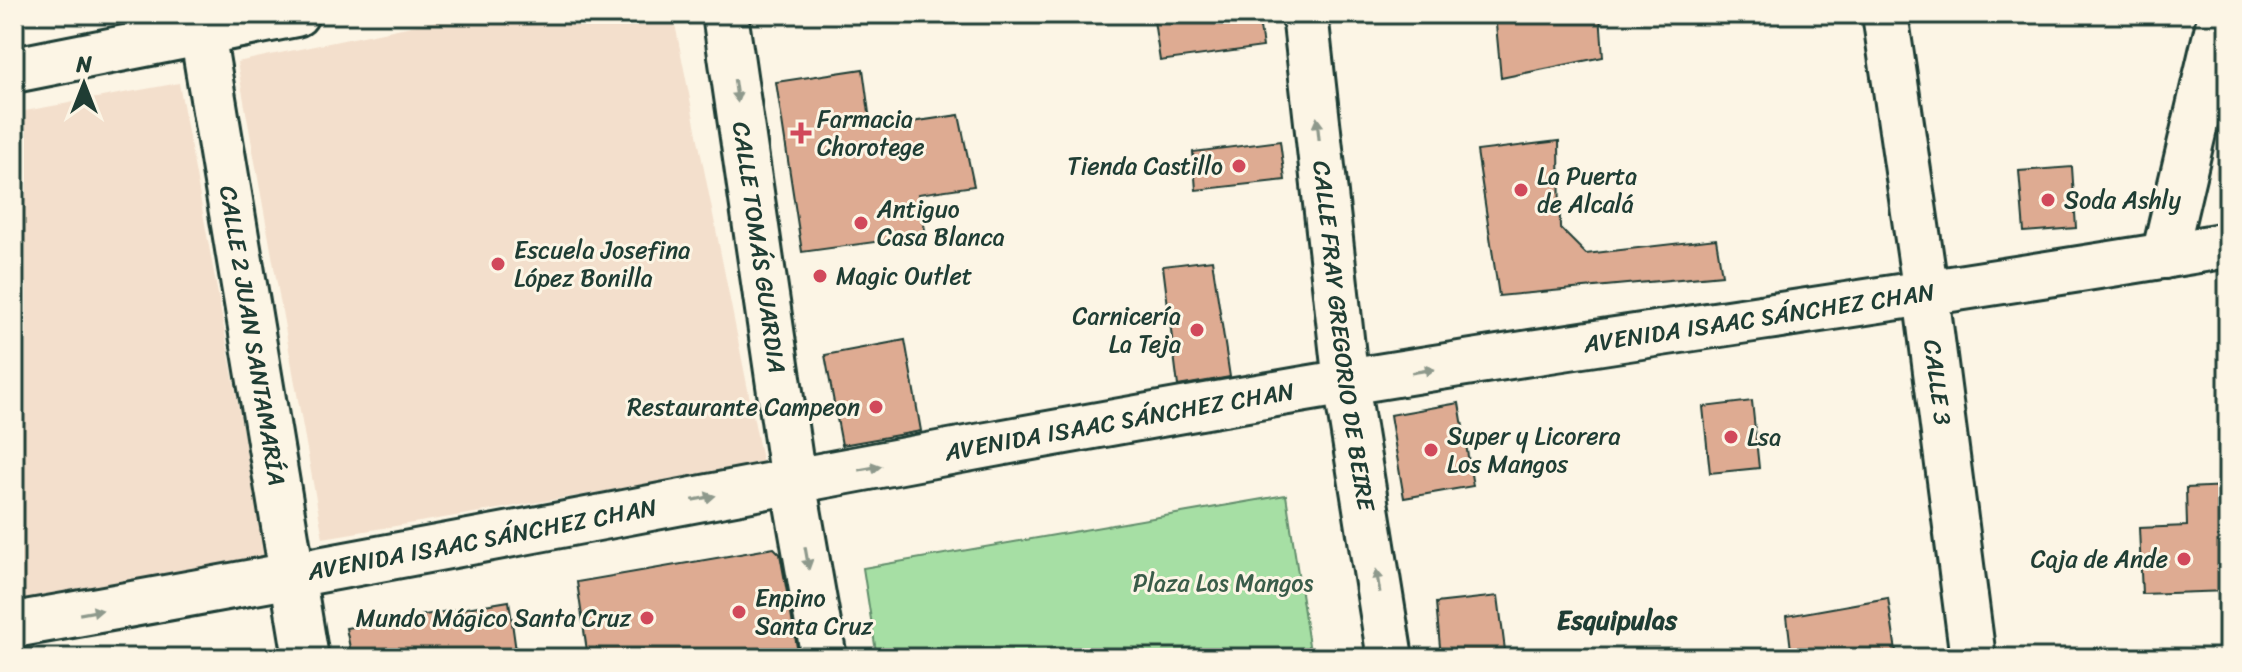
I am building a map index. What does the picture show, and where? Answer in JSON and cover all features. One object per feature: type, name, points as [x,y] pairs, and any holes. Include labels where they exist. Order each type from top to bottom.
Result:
[{"type":"street","points":[[14,70],[201,24],[296,14]]},
{"type":"street","name":"CALLE TOMÁS GUARDIA","points":[[725,14],[793,481],[824,658]]},
{"type":"street","name":"CALLE FRAY GREGORIO DE BEIRE","points":[[1305,14],[1346,383],[1390,658]]},
{"type":"street","name":"CALLE 3","points":[[1885,14],[1926,294],[1973,658]]},
{"type":"street","points":[[2164,256],[2221,14]]},
{"type":"street","name":"CALLE 2 JUAN SANTAMARÍA","points":[[201,24],[306,658]]},
{"type":"street","name":"AVENIDA ISAAC SÁNCHEZ CHAN","points":[[14,625],[292,577],[793,481],[1346,383],[2228,245]]},
{"type":"shaded area","name":"Escuela Josefina López Bonilla","points":[[470,14],[673,14],[763,465],[323,538],[237,62]]},
{"type":"shaded area","points":[[179,83],[266,556],[14,602],[14,113]]},
{"type":"shaded area","points":[[2228,115],[2228,201],[2218,191],[2215,172]]},
{"type":"green space","name":"Plaza Los Mangos","points":[[1286,495],[1311,658],[877,658],[863,568]]},
{"type":"building","points":[[1153,14],[1258,14],[1263,47],[1160,61]]},
{"type":"building","points":[[1495,14],[1600,14],[1603,57],[1501,78]]},
{"type":"building","points":[[863,69],[871,128],[959,115],[974,186],[918,194],[926,235],[802,252],[776,82]]},
{"type":"building","name":"Tienda Castillo","points":[[1280,141],[1285,180],[1196,190],[1193,152]]},
{"type":"building","name":"La Puerta de Alcalá","points":[[1559,141],[1560,228],[1586,254],[1716,239],[1722,275],[1499,296],[1477,151]]},
{"type":"building","name":"Soda Ashly","points":[[2072,167],[2076,228],[2024,232],[2019,171]]},
{"type":"building","name":"Carnicería La Teja","points":[[1212,260],[1230,377],[1178,386],[1163,266]]},
{"type":"building","name":"Restaurante Campeon","points":[[905,340],[921,431],[842,445],[825,355]]},
{"type":"building","name":"Lsa","points":[[1752,401],[1759,468],[1710,473],[1703,407]]},
{"type":"building","name":"Super y Licorera Los Mangos","points":[[1459,403],[1473,486],[1404,498],[1390,415]]},
{"type":"building","name":"Caja de Ande","points":[[2228,486],[2228,591],[2142,594],[2139,528],[2187,526],[2186,488]]},
{"type":"building","points":[[774,548],[780,554],[799,658],[588,658],[577,582]]},
{"type":"building","points":[[1498,596],[1506,658],[1441,658],[1436,603]]},
{"type":"building","points":[[1888,598],[1897,658],[1792,658],[1787,616]]},
{"type":"building","points":[[509,601],[517,658],[352,658],[346,628]]},
{"type":"place","name":"Farmacia Chorotege","points":[[801,133]]},
{"type":"place","name":"Tienda Castillo","points":[[1239,166]]},
{"type":"place","name":"La Puerta de Alcalá","points":[[1521,190]]},
{"type":"place","name":"Soda Ashly","points":[[2048,200]]},
{"type":"place","name":"Antiguo Casa Blanca","points":[[861,223]]},
{"type":"place","name":"Escuela Josefina López Bonilla","points":[[498,264]]},
{"type":"place","name":"Magic Outlet","points":[[820,276]]},
{"type":"place","name":"Carnicería La Teja","points":[[1197,330]]},
{"type":"place","name":"Restaurante Campeon","points":[[876,407]]},
{"type":"place","name":"Lsa","points":[[1731,437]]},
{"type":"place","name":"Super y Licorera Los Mangos","points":[[1431,450]]},
{"type":"place","name":"Caja de Ande","points":[[2184,559]]},
{"type":"place","name":"Enpino Santa Cruz","points":[[739,612]]},
{"type":"place","name":"Mundo Mágico Santa Cruz","points":[[647,618]]},
{"type":"district","name":"Esquipulas","points":[[1617,620]]}]
